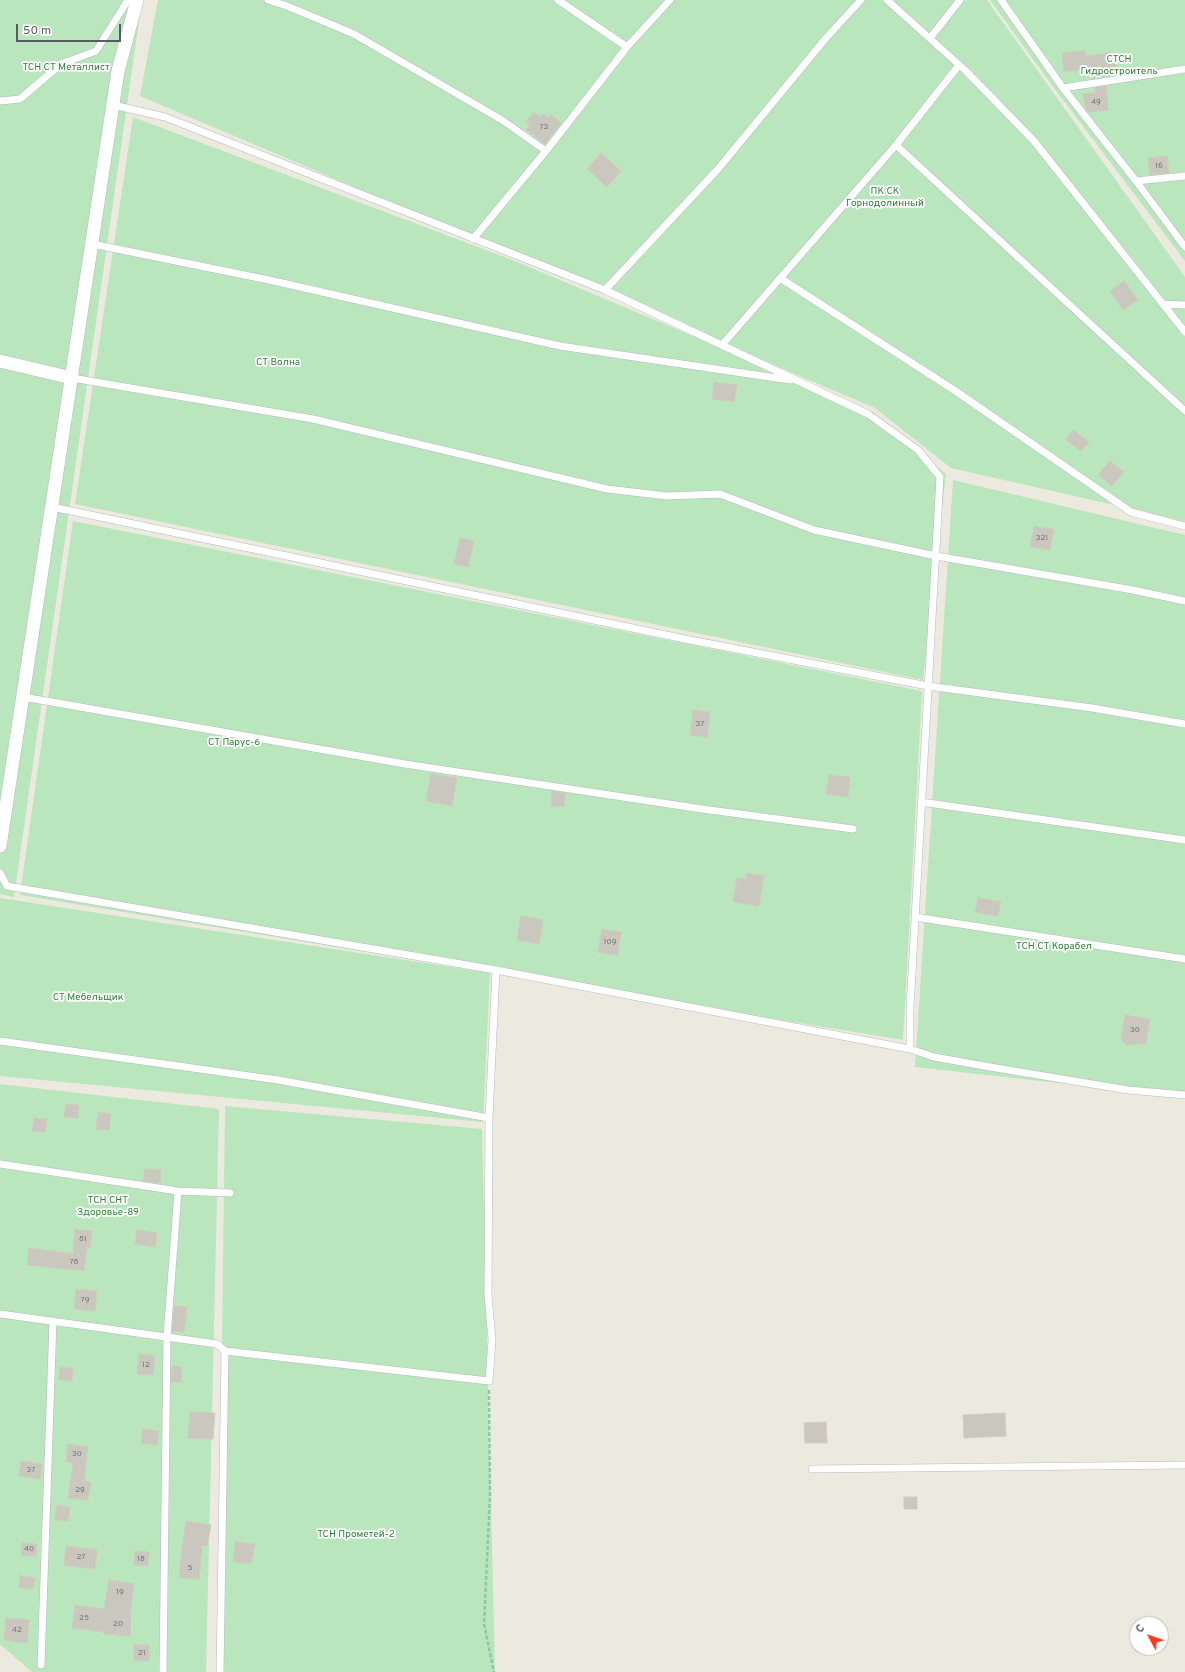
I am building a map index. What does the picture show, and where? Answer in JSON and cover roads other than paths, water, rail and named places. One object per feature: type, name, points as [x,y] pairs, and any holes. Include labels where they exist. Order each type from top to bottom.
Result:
[{"type":"street","points":[[0,846],[118,71],[136,0]]},
{"type":"street","points":[[0,361],[72,378]]},
{"type":"lane","points":[[0,101],[20,99],[61,64],[96,51],[128,0]]},
{"type":"lane","points":[[268,0],[287,6],[354,34],[502,120],[546,151]]},
{"type":"lane","points":[[558,0],[627,47]]},
{"type":"lane","points":[[473,239],[546,151],[627,47],[670,0]]},
{"type":"lane","points":[[605,290],[718,169],[826,38],[861,0]]},
{"type":"lane","points":[[887,0],[960,65],[1034,142],[1185,332]]},
{"type":"lane","points":[[930,38],[960,0]]},
{"type":"lane","points":[[1001,0],[1063,88],[1136,181],[1185,247]]},
{"type":"lane","points":[[722,344],[896,145],[960,65]]},
{"type":"lane","points":[[1063,88],[1185,69]]},
{"type":"lane","points":[[113,105],[165,117],[605,290],[868,414],[918,450],[940,477],[910,1008],[910,1049]]},
{"type":"lane","points":[[896,145],[1185,410]]},
{"type":"lane","points":[[1136,181],[1185,176]]},
{"type":"lane","points":[[92,244],[269,280],[560,346],[799,381]]},
{"type":"lane","points":[[780,278],[954,390],[1130,512],[1185,526]]},
{"type":"lane","points":[[1163,304],[1185,305]]},
{"type":"lane","points":[[72,378],[314,419],[607,489],[667,496],[720,494],[814,530],[936,556],[1133,590],[1185,602]]},
{"type":"lane","points":[[52,507],[685,639],[928,686],[1092,708],[1185,724]]},
{"type":"lane","points":[[23,697],[405,764],[702,809],[852,829]]},
{"type":"lane","points":[[921,802],[1185,840]]},
{"type":"lane","points":[[0,873],[7,886],[496,970],[910,1049],[934,1057],[990,1067],[1128,1090],[1185,1095]]},
{"type":"lane","points":[[915,917],[1185,959]]},
{"type":"lane","points":[[0,1314],[216,1344],[225,1351],[489,1381],[492,1340],[488,1295],[489,1118],[496,970]]},
{"type":"lane","points":[[0,1041],[278,1080],[489,1118]]},
{"type":"lane","points":[[0,1164],[178,1191],[230,1193]]},
{"type":"lane","points":[[163,1672],[167,1337],[178,1191]]},
{"type":"lane","points":[[41,1665],[53,1321]]},
{"type":"lane","points":[[220,1672],[225,1351]]},
{"type":"lane","points":[[812,1469],[1185,1465]]},
{"type":"park label","name":"СТСН Гидростроитель","points":[[1119,66]]},
{"type":"park label","name":"ТСН СТ Металлист","points":[[66,68]]},
{"type":"park label","name":"ПК СК Горнодолинный","points":[[885,198]]},
{"type":"park label","name":"СТ Волна","points":[[278,363]]},
{"type":"park label","name":"СТ Парус-6","points":[[234,743]]},
{"type":"park label","name":"ТСН СТ Корабел","points":[[1054,947]]},
{"type":"park label","name":"СТ Мебельщик","points":[[88,998]]},
{"type":"park label","name":"ТСН СНТ Здоровье-89","points":[[108,1206]]},
{"type":"park label","name":"ТСН Прометей-2","points":[[356,1535]]}]
